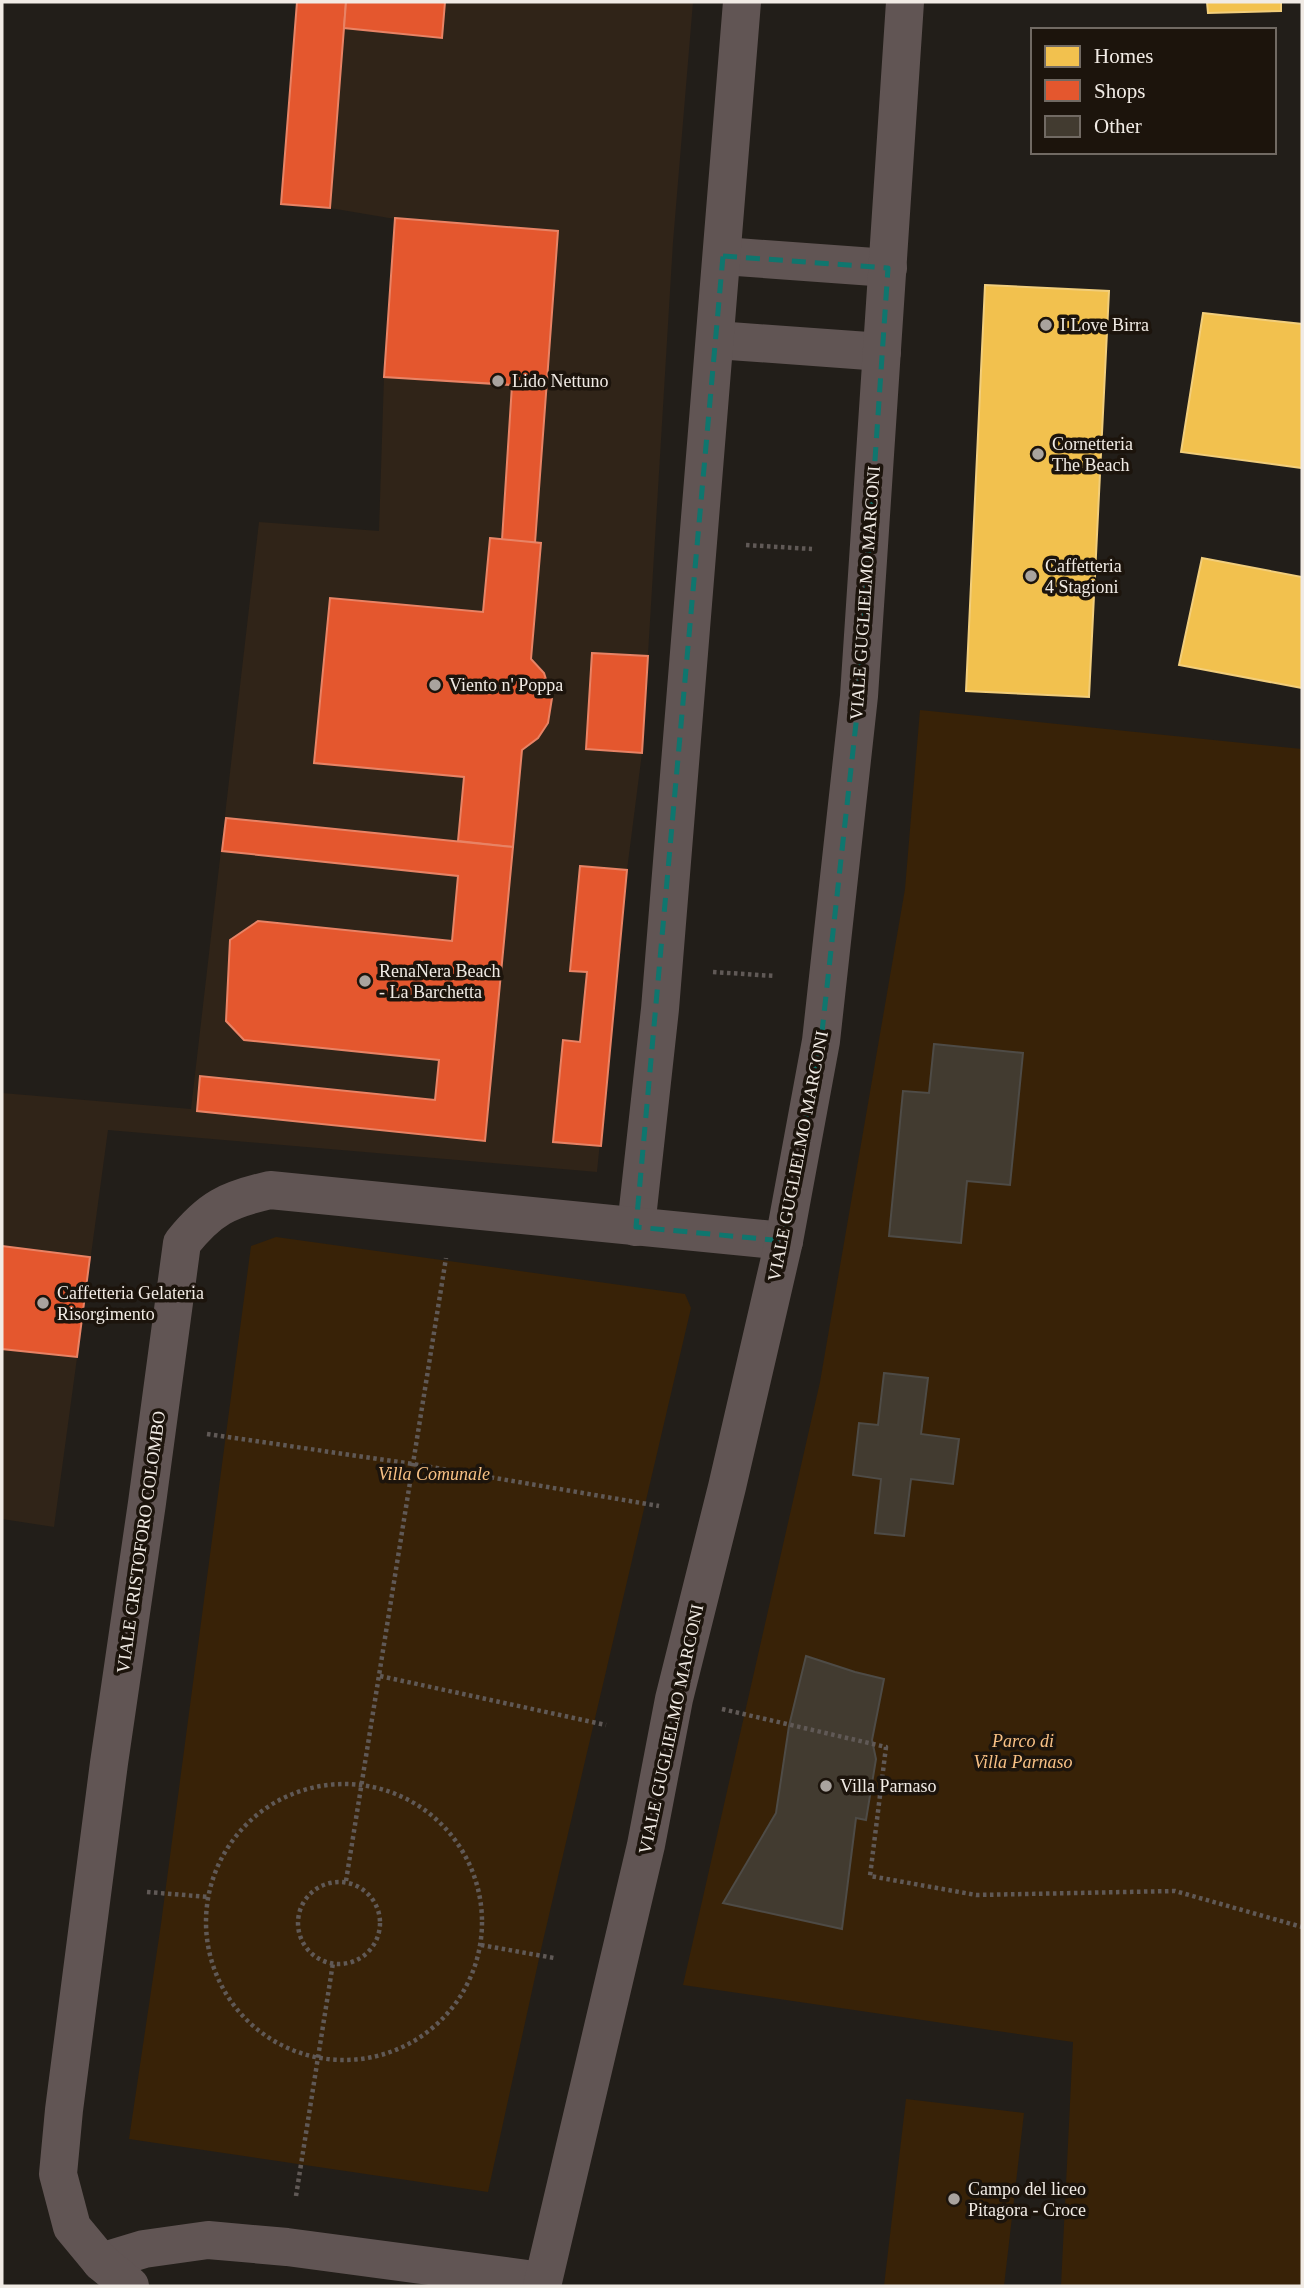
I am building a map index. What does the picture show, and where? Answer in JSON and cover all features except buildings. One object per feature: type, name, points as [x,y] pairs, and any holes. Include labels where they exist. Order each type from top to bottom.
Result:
[{"type":"street","points":[[636,1227],[660,1009],[742,2]]},
{"type":"street","name":"VIALE GUGLIELMO MARCONI","points":[[542,2283],[646,1844],[674,1699],[727,1488],[784,1241],[821,1041],[859,696],[905,2]]},
{"type":"street","points":[[723,256],[888,268]]},
{"type":"street","points":[[716,340],[882,352]]},
{"type":"street","name":"VIALE CRISTOFORO COLOMBO","points":[[130,2286],[101,2262],[72,2227],[58,2174],[107,1777],[182,1243],[200,1221],[236,1198],[270,1190],[784,1241]]},
{"type":"street","points":[[101,2262],[144,2249],[208,2240],[287,2247],[542,2283]]},
{"type":"path","points":[[738,545],[812,548]]},
{"type":"path","points":[[705,971],[775,976]]},
{"type":"path","points":[[346,1881],[448,1247]]},
{"type":"path","points":[[206,1434],[413,1464],[659,1506]]},
{"type":"path","points":[[380,1675],[606,1725]]},
{"type":"path","points":[[674,1699],[886,1747],[870,1876],[976,1895],[1175,1891],[1302,1927]]},
{"type":"path","points":[[362,1784],[404,1796],[441,1822],[468,1858],[482,1900],[481,1945],[467,1987],[441,2022],[414,2042],[405,2048],[362,2060],[318,2058],[274,2042],[237,2011],[214,1970],[205,1923],[209,1898],[213,1876],[235,1835],[271,1803],[314,1786],[362,1784]]},
{"type":"path","points":[[346,1881],[363,1889],[376,1902],[381,1920],[378,1938],[368,1954],[351,1963],[333,1963],[316,1957],[303,1943],[298,1925],[300,1907],[312,1892],[328,1882],[346,1881]]},
{"type":"path","points":[[147,1892],[209,1898]]},
{"type":"path","points":[[481,1945],[554,1958]]},
{"type":"path","points":[[296,2196],[333,1963]]},
{"type":"highlighted area","points":[[723,256],[888,268],[859,696],[821,1041],[784,1241],[636,1227]]},
{"type":"shaded area","points":[[297,2],[693,2],[673,242],[642,753],[627,870],[597,1172],[108,1130],[54,1527],[2,1519],[2,1093],[191,1109],[259,522],[379,531],[384,377],[395,219],[330,208],[281,204]]},
{"type":"green space","name":"Parco di Villa Parnaso","points":[[920,710],[1302,749],[1302,2286],[1061,2286],[1073,2042],[683,1985],[820,1382],[905,889]]},
{"type":"green space","name":"Villa Comunale","points":[[276,1237],[685,1294],[691,1308],[542,1945],[488,2192],[129,2139],[161,1924],[251,1246]]},
{"type":"green space","name":"Campo del liceo Pitagora - Croce","points":[[906,2099],[1024,2113],[1004,2286],[884,2286]]},
{"type":"place","name":"I Love Birra","points":[[1046,325]]},
{"type":"place","name":"Lido Nettuno","points":[[498,381]]},
{"type":"place","name":"Cornetteria The Beach","points":[[1038,454]]},
{"type":"place","name":"Caffetteria 4 Stagioni","points":[[1031,576]]},
{"type":"place","name":"Viento n' Poppa","points":[[435,685]]},
{"type":"place","name":"RenaNera Beach - La Barchetta","points":[[365,981]]},
{"type":"place","name":"Caffetteria Gelateria Risorgimento","points":[[43,1303]]},
{"type":"place","name":"Villa Parnaso","points":[[826,1786]]},
{"type":"place","name":"Campo del liceo Pitagora - Croce","points":[[954,2199]]}]
